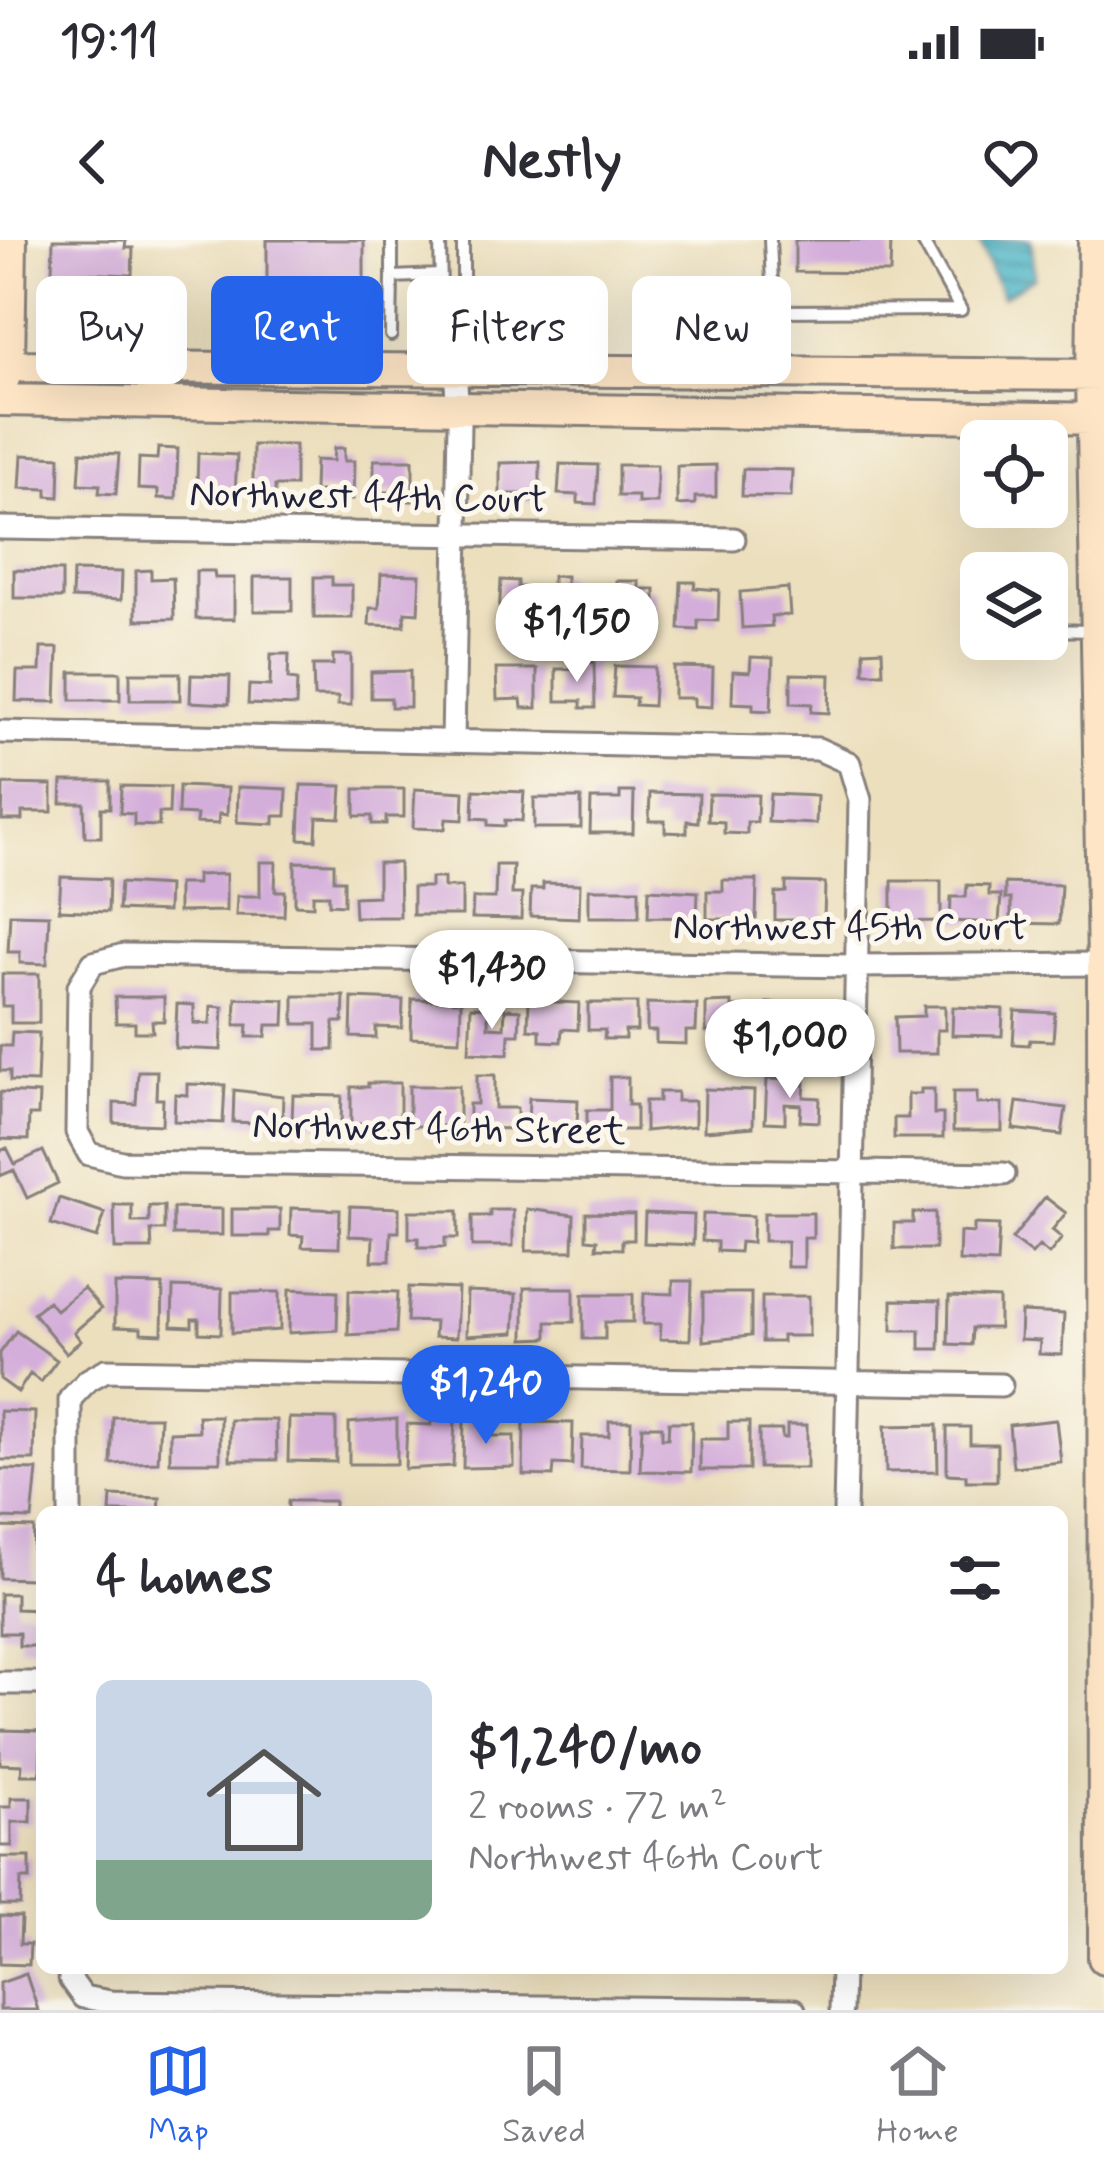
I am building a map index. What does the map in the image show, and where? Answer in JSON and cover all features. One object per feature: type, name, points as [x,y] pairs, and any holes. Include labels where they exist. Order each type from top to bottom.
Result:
[{"type":"street","points":[[11,240],[3,374],[407,367]]},
{"type":"street","points":[[1094,240],[1102,758],[1104,1958]]},
{"type":"street","points":[[791,374],[1098,375]]},
{"type":"street","points":[[453,741],[456,384]]},
{"type":"street","points":[[0,400],[1099,419]]},
{"type":"street","name":"Northwest 44th Court","points":[[0,528],[734,539]]},
{"type":"street","points":[[0,732],[818,749],[848,763],[860,800],[844,1506]]},
{"type":"street","name":"Northwest 45th Court","points":[[89,1154],[77,1132],[79,986],[93,963],[124,955],[854,966],[1103,964]]},
{"type":"street","name":"Northwest 46th Street","points":[[89,1154],[122,1162],[1004,1174]]},
{"type":"street","points":[[70,1506],[70,1399],[106,1370],[1001,1385]]},
{"type":"street","points":[[0,1683],[36,1683]]},
{"type":"street","points":[[70,1974],[83,1997],[111,2002],[794,2010]]},
{"type":"street","points":[[841,2010],[842,1974]]},
{"type":"lane","points":[[391,335],[392,240]]},
{"type":"lane","points":[[392,277],[440,275],[440,240]]},
{"type":"lane","points":[[463,240],[464,276]]},
{"type":"lane","points":[[770,240],[772,276]]},
{"type":"lane","points":[[791,311],[961,310],[922,240]]},
{"type":"lane","points":[[1068,630],[1097,631]]},
{"type":"water","points":[[979,240],[1031,240],[1035,277],[1002,297]]},
{"type":"building","points":[[53,240],[126,240],[125,248],[133,248],[132,275],[52,272]]},
{"type":"building","points":[[267,240],[364,240],[364,276],[267,276]]},
{"type":"building","points":[[795,240],[891,240],[890,273],[795,272]]},
{"type":"building","points":[[253,445],[295,445],[295,486],[275,486],[275,499],[253,499]]},
{"type":"building","points":[[158,448],[178,449],[176,499],[158,498],[158,490],[138,489],[139,458],[157,459]]},
{"type":"building","points":[[334,448],[344,448],[344,461],[354,461],[353,499],[339,499],[340,492],[314,491],[315,460],[333,461]]},
{"type":"building","points":[[81,452],[119,454],[116,494],[99,493],[100,485],[79,484]]},
{"type":"building","points":[[198,453],[237,455],[235,495],[223,494],[223,487],[197,486]]},
{"type":"building","points":[[22,455],[60,457],[59,497],[47,496],[47,489],[20,488]]},
{"type":"building","points":[[374,460],[413,460],[413,501],[394,501],[395,492],[374,492]]},
{"type":"building","points":[[540,462],[540,501],[525,502],[525,494],[500,494],[500,463]]},
{"type":"building","points":[[560,464],[598,465],[596,504],[578,503],[578,495],[558,494]]},
{"type":"building","points":[[618,465],[657,465],[657,503],[618,496]]},
{"type":"building","points":[[716,465],[716,497],[695,497],[695,504],[677,505],[677,466]]},
{"type":"building","points":[[743,469],[792,470],[791,497],[742,496]]},
{"type":"building","points":[[14,570],[62,571],[62,598],[14,598]]},
{"type":"building","points":[[151,570],[151,579],[173,578],[174,619],[136,620],[136,571]]},
{"type":"building","points":[[73,571],[122,572],[121,600],[72,598]]},
{"type":"building","points":[[196,571],[234,578],[234,619],[196,619]]},
{"type":"building","points":[[381,574],[420,575],[418,613],[405,612],[404,626],[369,625],[370,608],[379,608]]},
{"type":"building","points":[[552,576],[566,576],[566,590],[600,590],[600,625],[552,625]]},
{"type":"building","points":[[254,577],[292,577],[292,611],[254,611]]},
{"type":"building","points":[[314,577],[332,577],[332,585],[352,585],[352,618],[314,618]]},
{"type":"building","points":[[501,580],[539,588],[538,620],[499,618]]},
{"type":"building","points":[[616,581],[639,581],[639,589],[655,589],[655,620],[616,620]]},
{"type":"building","points":[[681,582],[719,590],[718,621],[698,620],[698,630],[679,629]]},
{"type":"building","points":[[788,588],[790,615],[771,616],[772,626],[742,628],[740,592]]},
{"type":"building","points":[[41,648],[58,648],[56,702],[16,701],[17,671],[40,671]]},
{"type":"building","points":[[882,650],[883,673],[864,673],[864,651]]},
{"type":"building","points":[[271,654],[289,654],[288,679],[297,680],[296,706],[248,704],[249,685],[270,686]]},
{"type":"building","points":[[333,655],[351,655],[351,705],[338,705],[338,697],[314,697],[313,665],[333,665]]},
{"type":"building","points":[[751,657],[773,658],[771,711],[732,703],[733,671],[750,672]]},
{"type":"building","points":[[594,662],[595,708],[581,708],[581,701],[556,701],[556,669]]},
{"type":"building","points":[[615,666],[655,667],[653,706],[635,705],[636,698],[613,697]]},
{"type":"building","points":[[674,667],[713,668],[712,707],[694,706],[694,698],[674,698]]},
{"type":"building","points":[[496,669],[537,669],[537,708],[522,708],[521,699],[497,700]]},
{"type":"building","points":[[410,671],[410,707],[391,707],[391,698],[371,698],[371,672]]},
{"type":"building","points":[[71,672],[120,672],[120,700],[71,700]]},
{"type":"building","points":[[130,673],[180,673],[180,700],[130,700]]},
{"type":"building","points":[[791,674],[830,675],[829,713],[811,712],[812,704],[791,703]]},
{"type":"building","points":[[191,675],[230,676],[229,704],[190,702]]},
{"type":"building","points":[[62,781],[110,781],[110,808],[101,808],[101,837],[85,837],[84,803],[61,803]]},
{"type":"building","points":[[3,784],[52,785],[52,812],[22,812],[22,820],[2,820]]},
{"type":"building","points":[[301,785],[342,786],[340,818],[317,817],[316,840],[299,839]]},
{"type":"building","points":[[121,786],[170,787],[169,813],[159,813],[159,826],[134,825],[134,814],[120,813]]},
{"type":"building","points":[[179,786],[228,788],[227,815],[219,814],[218,824],[196,823],[197,815],[178,814]]},
{"type":"building","points":[[238,787],[287,789],[286,816],[274,816],[274,824],[237,822]]},
{"type":"building","points":[[355,789],[404,789],[404,817],[386,817],[386,824],[372,824],[372,816],[355,816]]},
{"type":"building","points":[[415,789],[464,792],[463,820],[446,819],[445,829],[413,828]]},
{"type":"building","points":[[474,790],[524,792],[522,821],[488,825],[488,819],[473,818]]},
{"type":"building","points":[[620,792],[634,792],[633,833],[590,833],[591,799],[620,799]]},
{"type":"building","points":[[650,793],[699,794],[698,822],[687,821],[687,833],[665,832],[665,821],[649,821]]},
{"type":"building","points":[[709,794],[758,795],[757,822],[747,822],[747,834],[724,833],[724,822],[708,821]]},
{"type":"building","points":[[770,794],[817,796],[816,824],[768,822]]},
{"type":"building","points":[[534,798],[581,798],[581,828],[534,828]]},
{"type":"building","points":[[260,862],[276,862],[275,891],[285,891],[284,916],[236,915],[237,896],[260,896]]},
{"type":"building","points":[[295,862],[334,863],[334,880],[344,880],[344,905],[329,904],[329,895],[313,895],[313,906],[295,905]]},
{"type":"building","points":[[378,863],[399,863],[400,917],[355,917],[354,897],[378,896]]},
{"type":"building","points":[[496,865],[513,865],[512,894],[522,894],[521,919],[472,918],[473,898],[495,898]]},
{"type":"building","points":[[226,874],[226,911],[178,912],[178,884],[197,884],[197,875]]},
{"type":"building","points":[[61,877],[109,879],[108,912],[59,910]]},
{"type":"building","points":[[431,878],[444,878],[444,887],[462,887],[462,915],[413,915],[413,887],[431,887]]},
{"type":"building","points":[[723,880],[757,880],[756,919],[707,919],[707,891],[723,891]]},
{"type":"building","points":[[892,881],[941,881],[941,921],[892,922]]},
{"type":"building","points":[[786,882],[825,883],[824,920],[775,920],[775,893],[786,892]]},
{"type":"building","points":[[120,883],[168,886],[167,912],[118,910]]},
{"type":"building","points":[[543,883],[580,884],[579,918],[530,916],[531,889],[543,889]]},
{"type":"building","points":[[1005,883],[1061,885],[1059,924],[1011,923]]},
{"type":"building","points":[[967,885],[989,886],[989,895],[1001,895],[999,923],[950,921],[951,897],[966,897]]},
{"type":"building","points":[[589,889],[639,889],[639,917],[589,917]]},
{"type":"building","points":[[649,889],[698,892],[697,918],[648,917]]},
{"type":"building","points":[[10,914],[49,915],[47,964],[20,963],[20,952],[8,952]]},
{"type":"building","points":[[2,974],[39,974],[39,1023],[11,1023],[11,1006],[2,1006]]},
{"type":"building","points":[[294,996],[344,996],[343,1022],[334,1022],[334,1050],[317,1050],[317,1024],[294,1024]]},
{"type":"building","points":[[115,997],[164,997],[164,1021],[152,1021],[153,1032],[135,1032],[135,1023],[116,1023]]},
{"type":"building","points":[[236,998],[285,1000],[284,1025],[267,1025],[266,1037],[247,1037],[248,1025],[235,1025]]},
{"type":"building","points":[[352,998],[403,1000],[402,1028],[376,1027],[376,1038],[351,1037]]},
{"type":"building","points":[[412,999],[461,1001],[460,1040],[411,1038]]},
{"type":"building","points":[[529,1001],[579,1003],[578,1030],[562,1029],[561,1042],[540,1041],[540,1030],[528,1029]]},
{"type":"building","points":[[732,1002],[732,1007],[755,1007],[755,1032],[744,1032],[744,1043],[719,1043],[719,1032],[706,1032],[706,1003]]},
{"type":"building","points":[[588,1003],[637,1003],[637,1031],[625,1031],[625,1039],[604,1039],[605,1030],[588,1030]]},
{"type":"building","points":[[647,1003],[697,1005],[696,1031],[686,1031],[686,1044],[656,1043],[656,1031],[647,1031]]},
{"type":"building","points":[[767,1003],[816,1005],[816,1034],[790,1033],[790,1044],[766,1044]]},
{"type":"building","points":[[177,1004],[194,1005],[194,1023],[210,1024],[211,1006],[223,1007],[221,1050],[175,1048]]},
{"type":"building","points":[[924,1006],[945,1006],[945,1030],[937,1030],[937,1053],[896,1053],[895,1017],[924,1016]]},
{"type":"building","points":[[471,1007],[488,1008],[488,1027],[504,1028],[505,1009],[520,1010],[519,1034],[509,1034],[508,1054],[469,1052]]},
{"type":"building","points":[[953,1007],[1003,1009],[1002,1036],[952,1035]]},
{"type":"building","points":[[1015,1011],[1055,1013],[1053,1041],[1013,1044]]},
{"type":"building","points":[[12,1032],[39,1033],[37,1082],[10,1081],[10,1071],[0,1071],[0,1046],[11,1046]]},
{"type":"building","points":[[138,1071],[157,1071],[162,1125],[114,1123],[114,1103],[136,1104]]},
{"type":"building","points":[[477,1075],[495,1075],[495,1108],[517,1108],[517,1129],[469,1128],[469,1104],[477,1104]]},
{"type":"building","points":[[610,1077],[628,1077],[628,1105],[636,1105],[636,1130],[587,1130],[587,1110],[610,1110]]},
{"type":"building","points":[[767,1079],[805,1080],[804,1097],[820,1098],[819,1122],[800,1121],[801,1105],[785,1104],[785,1123],[765,1122]]},
{"type":"building","points":[[368,1083],[400,1083],[400,1124],[351,1124],[351,1087],[368,1087]]},
{"type":"building","points":[[187,1084],[225,1085],[223,1123],[174,1121],[175,1094],[187,1095]]},
{"type":"building","points":[[409,1086],[459,1086],[459,1126],[409,1126]]},
{"type":"building","points":[[705,1089],[754,1091],[753,1127],[704,1131]]},
{"type":"building","points":[[921,1089],[934,1089],[934,1114],[943,1114],[943,1138],[894,1138],[894,1118],[908,1118],[908,1094],[921,1094]]},
{"type":"building","points":[[234,1090],[283,1096],[282,1124],[233,1122]]},
{"type":"building","points":[[0,1092],[39,1094],[38,1115],[29,1115],[28,1140],[0,1139]]},
{"type":"building","points":[[659,1092],[677,1092],[677,1101],[695,1101],[695,1126],[645,1131],[645,1101],[659,1101]]},
{"type":"building","points":[[953,1092],[977,1092],[977,1104],[1002,1103],[1002,1131],[953,1131]]},
{"type":"building","points":[[293,1095],[342,1096],[341,1124],[292,1123]]},
{"type":"building","points":[[529,1098],[578,1100],[577,1128],[528,1126]]},
{"type":"building","points":[[1017,1102],[1066,1108],[1062,1135],[1013,1129]]},
{"type":"building","points":[[7,1148],[15,1164],[43,1151],[58,1183],[27,1198],[14,1170],[0,1176],[0,1151]]},
{"type":"building","points":[[1045,1197],[1066,1213],[1052,1230],[1062,1238],[1049,1254],[1039,1246],[1032,1254],[1012,1239]]},
{"type":"building","points":[[59,1198],[105,1213],[97,1238],[51,1224]]},
{"type":"building","points":[[114,1205],[132,1205],[132,1222],[149,1222],[149,1206],[164,1206],[164,1230],[151,1230],[152,1249],[115,1249]]},
{"type":"building","points":[[350,1206],[399,1208],[399,1232],[391,1232],[390,1261],[372,1261],[373,1237],[349,1236]]},
{"type":"building","points":[[173,1208],[222,1209],[222,1235],[173,1235]]},
{"type":"building","points":[[291,1208],[340,1210],[339,1248],[302,1247],[303,1236],[290,1235]]},
{"type":"building","points":[[232,1209],[280,1209],[280,1231],[269,1231],[269,1236],[232,1236]]},
{"type":"building","points":[[527,1209],[574,1215],[573,1251],[526,1251]]},
{"type":"building","points":[[490,1210],[513,1210],[513,1246],[472,1246],[472,1216],[490,1216]]},
{"type":"building","points":[[409,1211],[458,1211],[458,1238],[445,1238],[445,1247],[418,1247],[418,1238],[409,1238]]},
{"type":"building","points":[[935,1212],[935,1249],[894,1249],[894,1223],[913,1223],[913,1213]]},
{"type":"building","points":[[586,1213],[634,1214],[634,1240],[622,1240],[622,1249],[596,1248],[597,1240],[586,1239]]},
{"type":"building","points":[[645,1213],[694,1215],[693,1245],[644,1243]]},
{"type":"building","points":[[764,1213],[813,1213],[813,1238],[804,1238],[804,1267],[787,1267],[787,1241],[764,1241]]},
{"type":"building","points":[[703,1214],[753,1216],[752,1243],[740,1242],[739,1252],[717,1251],[717,1242],[702,1241]]},
{"type":"building","points":[[974,1224],[999,1225],[997,1263],[959,1261],[960,1232],[974,1233]]},
{"type":"building","points":[[673,1281],[692,1281],[690,1340],[660,1339],[661,1324],[643,1324],[644,1293],[673,1294]]},
{"type":"building","points":[[115,1284],[163,1285],[162,1334],[115,1327]]},
{"type":"building","points":[[173,1287],[222,1289],[221,1334],[199,1333],[199,1319],[192,1319],[192,1327],[172,1326]]},
{"type":"building","points":[[409,1287],[458,1289],[456,1338],[434,1337],[435,1322],[407,1321]]},
{"type":"building","points":[[83,1288],[101,1309],[74,1332],[81,1341],[66,1353],[33,1313],[48,1301],[56,1310]]},
{"type":"building","points":[[524,1288],[574,1288],[574,1322],[547,1322],[547,1338],[524,1339]]},
{"type":"building","points":[[290,1289],[338,1291],[337,1330],[289,1333]]},
{"type":"building","points":[[349,1290],[398,1292],[396,1332],[348,1335]]},
{"type":"building","points":[[232,1292],[280,1292],[280,1330],[232,1333]]},
{"type":"building","points":[[467,1292],[516,1294],[514,1333],[466,1336]]},
{"type":"building","points":[[703,1293],[751,1293],[751,1336],[703,1341]]},
{"type":"building","points":[[583,1294],[633,1294],[633,1322],[605,1322],[605,1339],[583,1339]]},
{"type":"building","points":[[762,1296],[809,1296],[809,1336],[762,1342]]},
{"type":"building","points":[[949,1297],[999,1299],[999,1328],[972,1328],[971,1345],[948,1344]]},
{"type":"building","points":[[892,1300],[940,1301],[939,1349],[920,1349],[920,1330],[892,1330]]},
{"type":"building","points":[[1021,1312],[1064,1314],[1062,1355],[1039,1354],[1040,1341],[1020,1340]]},
{"type":"building","points":[[16,1331],[57,1360],[41,1382],[30,1374],[18,1392],[0,1379],[0,1353]]},
{"type":"building","points":[[0,1411],[35,1412],[34,1460],[0,1460]]},
{"type":"building","points":[[198,1416],[220,1416],[220,1462],[170,1462],[170,1432],[199,1431]]},
{"type":"building","points":[[113,1417],[160,1417],[158,1462],[111,1464]]},
{"type":"building","points":[[289,1418],[336,1419],[336,1462],[288,1461]]},
{"type":"building","points":[[397,1419],[397,1464],[349,1464],[349,1423]]},
{"type":"building","points":[[431,1419],[455,1420],[453,1466],[405,1469],[407,1424],[431,1425]]},
{"type":"building","points":[[230,1420],[276,1420],[277,1460],[230,1460]]},
{"type":"building","points":[[464,1420],[491,1420],[491,1436],[514,1436],[514,1467],[463,1468]]},
{"type":"building","points":[[1056,1420],[1061,1462],[1013,1467],[1009,1425]]},
{"type":"building","points":[[609,1421],[631,1421],[630,1470],[581,1469],[582,1436],[609,1436]]},
{"type":"building","points":[[524,1422],[573,1423],[572,1465],[554,1464],[553,1476],[523,1475]]},
{"type":"building","points":[[669,1422],[692,1422],[691,1472],[640,1471],[642,1426],[662,1426],[662,1438],[668,1438]]},
{"type":"building","points":[[728,1422],[749,1422],[749,1470],[700,1470],[700,1439],[728,1439]]},
{"type":"building","points":[[787,1425],[807,1425],[807,1468],[759,1468],[759,1430],[782,1430],[782,1438],[787,1438]]},
{"type":"building","points":[[937,1425],[938,1471],[886,1472],[885,1426]]},
{"type":"building","points":[[947,1427],[970,1427],[970,1444],[997,1444],[997,1481],[966,1481],[966,1475],[947,1474]]},
{"type":"building","points":[[0,1469],[37,1470],[32,1519],[0,1518]]},
{"type":"building","points":[[111,1496],[160,1498],[159,1506],[110,1506]]},
{"type":"building","points":[[288,1501],[334,1501],[334,1506],[288,1506]]},
{"type":"building","points":[[0,1527],[34,1528],[32,1579],[0,1578]]},
{"type":"building","points":[[0,1594],[16,1594],[16,1609],[36,1610],[36,1646],[19,1646],[19,1633],[0,1633]]},
{"type":"building","points":[[0,1730],[36,1731],[36,1775],[21,1775],[22,1765],[0,1764]]},
{"type":"building","points":[[11,1798],[31,1798],[31,1822],[12,1822],[12,1846],[0,1846],[0,1807],[11,1807]]},
{"type":"building","points":[[0,1857],[30,1857],[30,1879],[21,1879],[20,1905],[0,1905]]},
{"type":"building","points":[[0,1916],[21,1917],[20,1944],[30,1944],[29,1965],[0,1964]]},
{"type":"building","points":[[26,1974],[38,2010],[0,2010],[0,1983]]}]
